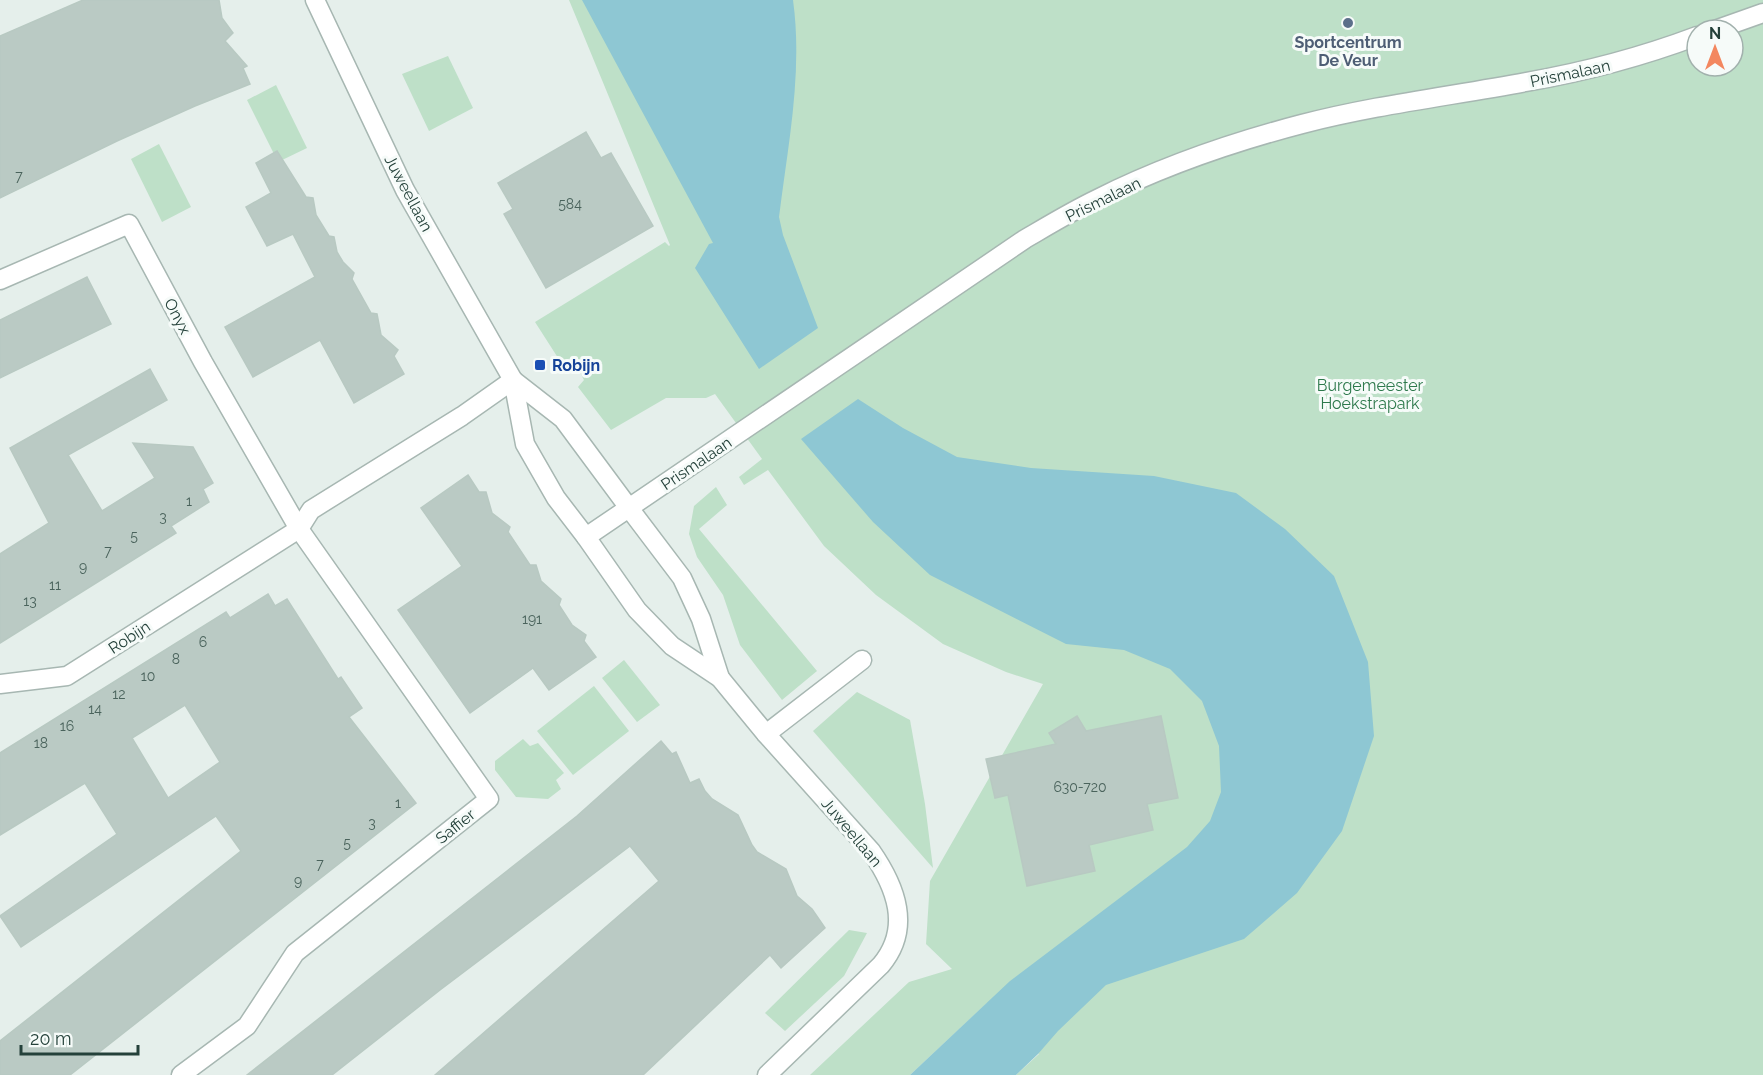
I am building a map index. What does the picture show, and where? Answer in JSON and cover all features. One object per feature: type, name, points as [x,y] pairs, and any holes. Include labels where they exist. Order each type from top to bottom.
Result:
[{"type":"street","name":"Juweellaan","points":[[315,0],[405,190],[513,380],[525,444],[556,498],[636,610],[672,646],[720,678],[766,734],[872,851],[886,872],[894,890],[898,910],[891,953],[767,1075]]},
{"type":"street","points":[[1745,19],[1763,12]]},
{"type":"street","name":"Prismalaan","points":[[586,537],[1025,238],[1097,199],[1204,155],[1302,124],[1373,108],[1528,82],[1611,64],[1685,40]]},
{"type":"street","name":"Onyx","points":[[0,280],[129,224],[203,362],[299,528]]},
{"type":"street","name":"Juweellaan","points":[[513,380],[563,418],[682,578],[701,619],[720,678]]},
{"type":"street","name":"Robijn","points":[[0,684],[67,676],[299,528],[311,510],[462,416],[513,380]]},
{"type":"street","name":"Saffier","points":[[181,1075],[247,1026],[295,953],[489,799],[299,528]]},
{"type":"street","points":[[766,734],[862,660]]},
{"type":"green space","name":"Burgemeester Hoekstrapark","points":[[569,0],[1763,0],[1763,1075],[1016,1075],[1039,1054],[987,1003],[910,1075],[810,1075],[909,982],[952,969],[926,944],[930,881],[1043,684],[1006,672],[943,644],[876,595],[824,546],[768,470],[744,485],[739,477],[762,459],[715,394],[706,398],[666,398],[611,430],[578,387],[584,380],[572,358],[560,361],[535,322],[665,242],[669,246]]},
{"type":"green space","points":[[448,56],[473,108],[429,131],[402,74]]},
{"type":"green space","points":[[276,85],[307,148],[278,162],[247,100]]},
{"type":"green space","points":[[159,144],[191,207],[162,222],[131,159]]},
{"type":"green space","points":[[716,487],[727,505],[699,529],[817,671],[782,700],[740,645],[723,595],[697,557],[689,534],[694,506]]},
{"type":"green space","points":[[624,660],[660,705],[637,722],[602,678]]},
{"type":"green space","points":[[594,686],[629,731],[573,775],[537,731]]},
{"type":"green space","points":[[857,692],[910,720],[925,804],[933,868],[813,731]]},
{"type":"green space","points":[[523,739],[530,746],[538,743],[564,773],[556,780],[561,789],[548,799],[516,797],[495,770],[495,761]]},
{"type":"green space","points":[[849,930],[867,933],[844,976],[785,1031],[765,1013]]},
{"type":"water","points":[[582,0],[793,0],[796,27],[795,81],[779,217],[783,235],[818,328],[759,369],[695,268],[709,244],[713,243]]},
{"type":"water","points":[[858,399],[903,428],[957,457],[1031,468],[1154,476],[1236,493],[1285,529],[1334,576],[1368,662],[1374,736],[1342,831],[1297,893],[1244,939],[1106,985],[1016,1075],[910,1075],[1010,981],[1187,847],[1210,821],[1221,792],[1219,746],[1202,701],[1170,669],[1124,650],[1066,644],[930,575],[873,522],[801,439]]},
{"type":"building","points":[[83,0],[219,0],[222,18],[233,33],[225,41],[247,66],[243,68],[250,84],[117,141],[0,198],[0,36]]},
{"type":"building","points":[[586,132],[601,158],[611,153],[653,226],[546,288],[504,214],[513,209],[498,183]]},
{"type":"building","points":[[277,151],[306,197],[313,198],[316,215],[329,236],[334,237],[337,252],[354,273],[352,279],[371,313],[377,314],[381,335],[398,350],[394,356],[404,374],[354,403],[320,340],[253,377],[225,327],[315,277],[293,234],[267,246],[246,207],[271,193],[256,163]]},
{"type":"building","points":[[87,277],[111,324],[0,378],[0,320]]},
{"type":"building","points":[[150,369],[167,400],[68,455],[102,511],[155,478],[133,443],[193,447],[213,483],[203,489],[209,502],[171,526],[176,533],[0,643],[0,554],[49,523],[10,448]]},
{"type":"building","points":[[468,475],[479,492],[486,492],[492,513],[510,527],[508,532],[530,565],[536,565],[541,581],[561,599],[559,605],[572,625],[586,635],[584,641],[596,657],[549,690],[533,668],[470,713],[398,610],[462,566],[421,508]]},
{"type":"building","points":[[268,594],[275,606],[287,599],[338,679],[341,677],[362,708],[349,717],[416,803],[70,1075],[0,1075],[0,1041],[241,851],[216,816],[21,947],[0,916],[117,834],[85,783],[0,835],[0,753],[226,612],[230,618]],"holes":[[[185,705],[220,762],[168,798],[132,738]]]},
{"type":"building","points":[[1077,716],[1086,731],[1161,716],[1178,798],[1147,804],[1153,830],[1089,845],[1095,871],[1027,886],[1008,795],[995,798],[986,759],[1056,744],[1049,733]]},
{"type":"building","points":[[661,741],[672,754],[676,752],[690,783],[699,779],[712,799],[738,815],[757,852],[786,869],[797,896],[812,909],[825,928],[781,968],[770,955],[643,1075],[435,1075],[659,881],[630,846],[332,1075],[247,1075],[577,816]]},
{"type":"place","name":"Sportcentrum De Veur","points":[[1348,23]]},
{"type":"place","name":"Robijn","points":[[540,365]]}]
